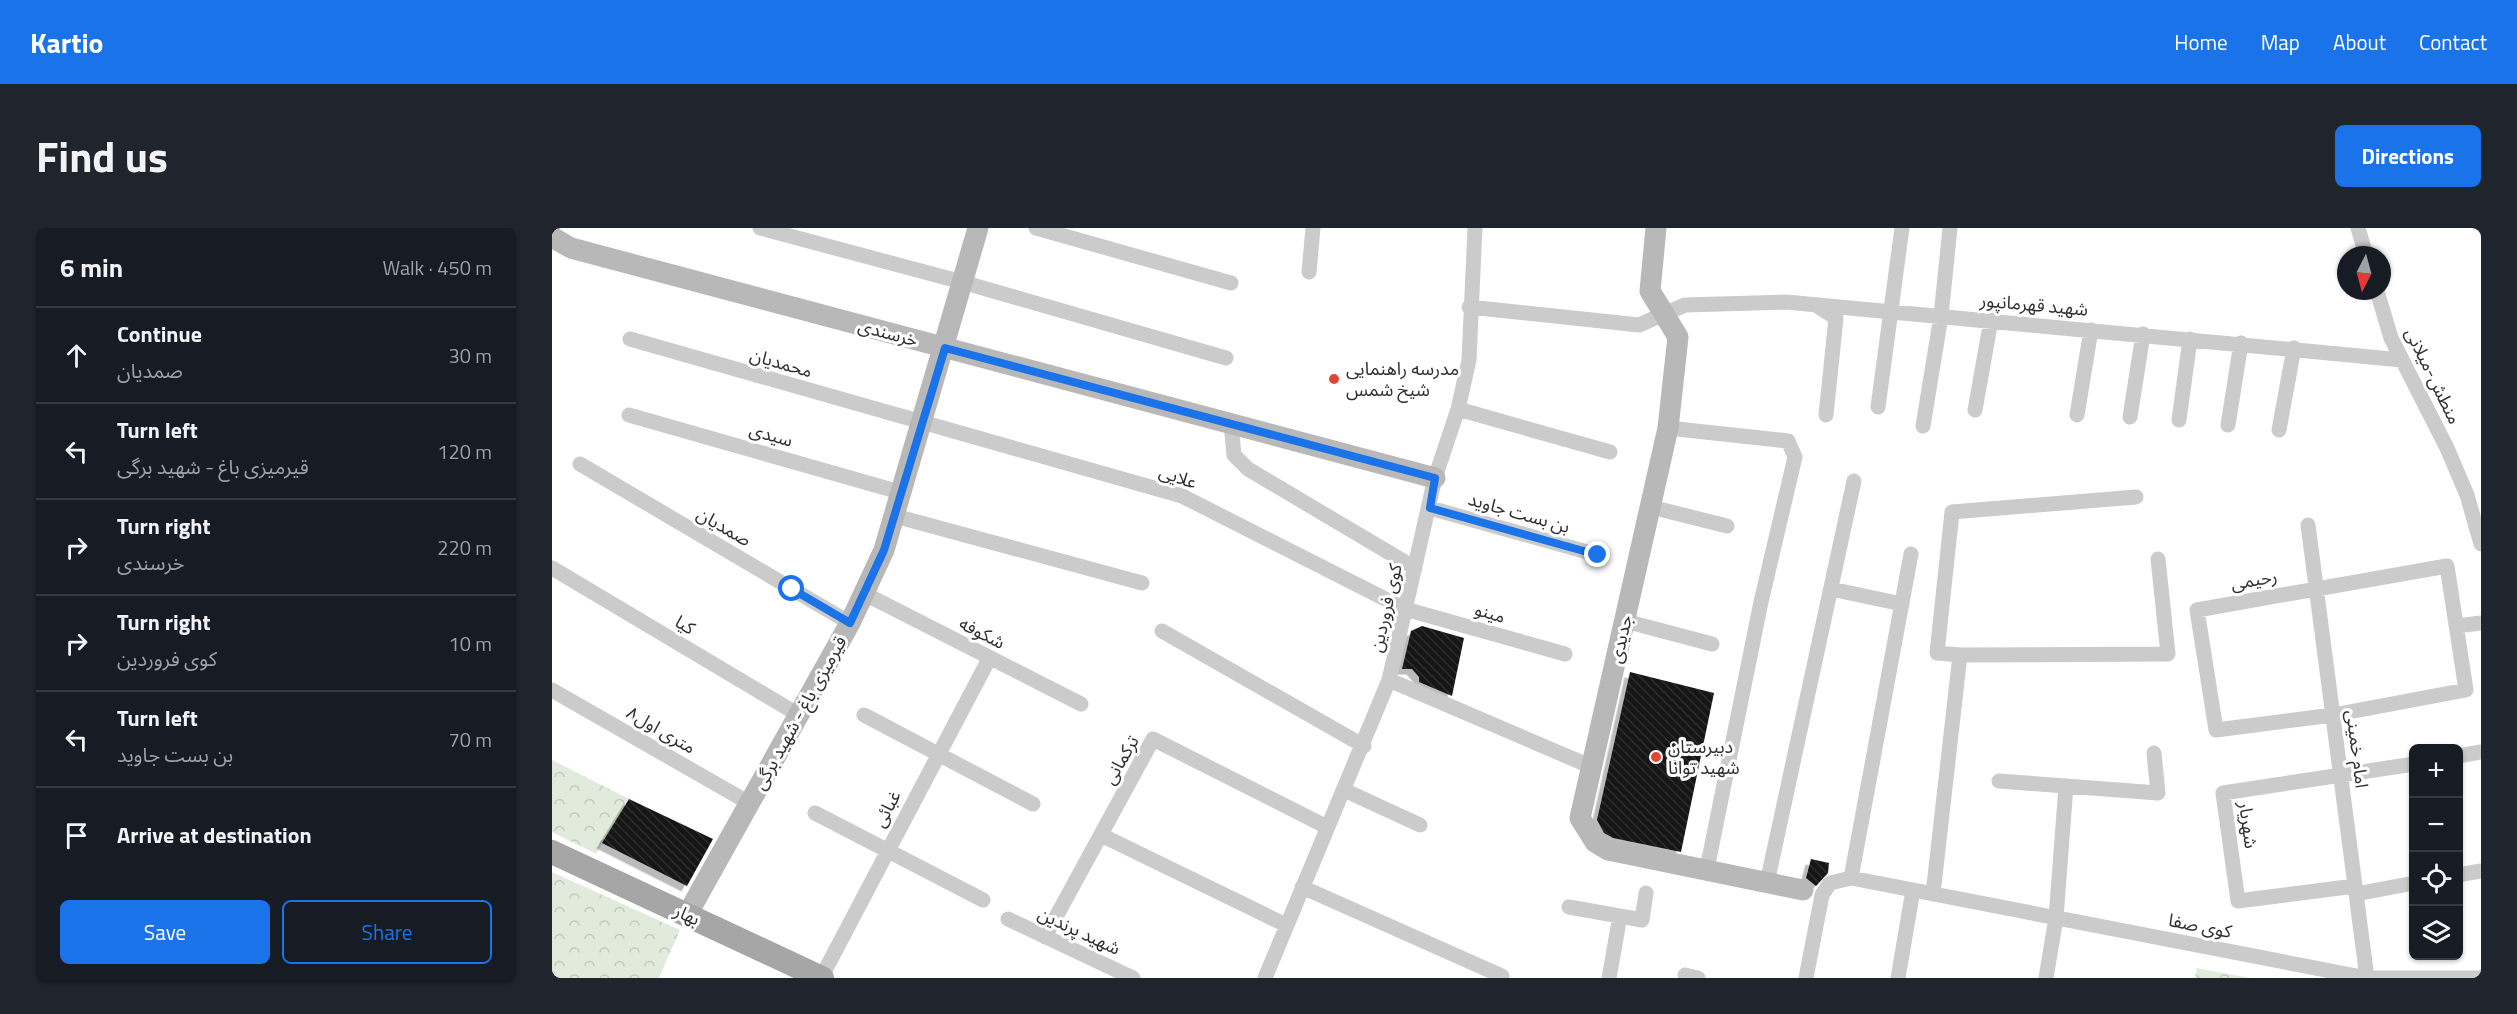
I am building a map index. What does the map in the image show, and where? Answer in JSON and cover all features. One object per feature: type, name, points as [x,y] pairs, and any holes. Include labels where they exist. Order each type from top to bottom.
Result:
[{"type":"main road","name":"بهار","points":[[552,852],[822,978]]},
{"type":"street","points":[[760,228],[962,282],[1226,358]]},
{"type":"street","name":"قیرمیزی باغ - شهید برگی","points":[[687,915],[751,804],[865,594],[903,493],[978,228]]},
{"type":"street","points":[[1036,228],[1231,283]]},
{"type":"street","points":[[1310,272],[1312,228]]},
{"type":"street","name":"کوی فروردین","points":[[1265,978],[1327,826],[1364,746],[1389,680],[1435,478],[1458,409],[1469,360],[1469,307],[1475,228]]},
{"type":"street","name":"جدیدی","points":[[1656,228],[1650,291],[1678,337],[1668,428],[1580,818],[1595,842],[1608,849],[1812,893]]},
{"type":"street","points":[[1878,407],[1902,228]]},
{"type":"street","points":[[1923,426],[1941,316],[1950,228]]},
{"type":"street","points":[[2358,228],[2364,246]]},
{"type":"street","name":"خرسندی","points":[[552,237],[571,248],[1435,478]]},
{"type":"street","name":"منطش-میلانی","points":[[2380,300],[2391,338],[2447,448],[2467,495],[2481,544]]},
{"type":"street","name":"شهید قهرمانپور","points":[[1469,307],[1638,325],[1684,305],[1786,302],[2241,343],[2402,360]]},
{"type":"street","points":[[1814,304],[1836,318],[1826,415]]},
{"type":"street","points":[[1976,410],[1991,320]]},
{"type":"street","points":[[2077,415],[2091,330]]},
{"type":"street","points":[[2130,417],[2143,334]]},
{"type":"street","name":"محمدیان","points":[[630,339],[922,424]]},
{"type":"street","points":[[2179,420],[2190,339]]},
{"type":"street","points":[[2228,425],[2241,343]]},
{"type":"street","points":[[2279,430],[2294,348]]},
{"type":"street","points":[[1458,409],[1610,452]]},
{"type":"street","name":"سیدی","points":[[628,415],[903,493]]},
{"type":"street","name":"علایی","points":[[922,424],[1182,496],[1405,609]]},
{"type":"street","points":[[1231,424],[1234,455],[1248,469],[1415,568]]},
{"type":"street","points":[[1668,428],[1788,441],[1795,457],[1761,602],[1707,869]]},
{"type":"street","name":"صمدیان","points":[[579,464],[850,623]]},
{"type":"street","points":[[1767,883],[1854,482]]},
{"type":"street","points":[[2136,497],[1953,512],[1937,653],[1960,655],[2168,654],[2158,559]]},
{"type":"street","points":[[1651,507],[1727,526]]},
{"type":"street","name":"بن بست جاوید","points":[[1430,508],[1598,555]]},
{"type":"street","points":[[895,516],[1142,583]]},
{"type":"street","name":"امام خمینی","points":[[2307,525],[2367,978]]},
{"type":"street","points":[[1806,978],[1812,893],[1830,883],[1859,879],[1911,554]]},
{"type":"street","name":"رحیمی","points":[[2333,715],[2216,730],[2197,609],[2447,566],[2457,626]]},
{"type":"street","name":"کیا","points":[[552,568],[799,715]]},
{"type":"street","points":[[1830,589],[1902,604]]},
{"type":"street","name":"شکوفه","points":[[865,594],[1081,704]]},
{"type":"street","name":"مینو","points":[[1405,609],[1565,654]]},
{"type":"street","points":[[1625,621],[1712,644]]},
{"type":"street","points":[[2333,715],[2466,690],[2457,626],[2481,623]]},
{"type":"street","points":[[1162,631],[1364,746]]},
{"type":"street","points":[[1933,894],[1960,655]]},
{"type":"street","name":"غبائی","points":[[822,978],[990,659]]},
{"type":"street","points":[[1389,680],[1592,767]]},
{"type":"street","name":"۸متری اول","points":[[552,690],[751,804]]},
{"type":"street","points":[[864,715],[1033,804]]},
{"type":"street","name":"ترکمانی","points":[[1045,937],[1153,739],[1327,826]]},
{"type":"street","points":[[2463,755],[2481,752]]},
{"type":"street","points":[[1999,782],[2158,793],[2154,753]]},
{"type":"street","name":"شهریار","points":[[2355,890],[2238,901],[2223,793],[2341,777],[2409,765]]},
{"type":"street","points":[[2046,978],[2056,918],[2066,786]]},
{"type":"street","points":[[1344,790],[1419,825]]},
{"type":"street","points":[[815,813],[983,900]]},
{"type":"street","points":[[1101,835],[1286,925]]},
{"type":"street","points":[[2463,874],[2481,871]]},
{"type":"street","name":"کوی صفا","points":[[1859,879],[2367,978],[2481,978]]},
{"type":"street","points":[[2355,890],[2409,884]]},
{"type":"street","points":[[1302,886],[1502,976]]},
{"type":"street","points":[[1898,978],[1913,890]]},
{"type":"street","points":[[1569,908],[1642,920],[1646,893]]},
{"type":"street","points":[[1609,978],[1620,916]]},
{"type":"street","name":"شهید پرندین","points":[[1008,919],[1133,978]]},
{"type":"green space","points":[[552,760],[629,799],[596,854],[552,832]]},
{"type":"green space","points":[[552,872],[680,930],[659,978],[552,978]]},
{"type":"green space","points":[[2197,968],[2250,978],[2195,978]]},
{"type":"building","points":[[1422,626],[1464,638],[1452,696],[1419,682],[1419,677],[1412,669],[1402,669],[1411,631]]},
{"type":"building","name":"دبیرستان شهید توانا","points":[[1630,672],[1714,693],[1681,852],[1613,838],[1604,833],[1597,820]]},
{"type":"building","points":[[629,799],[713,839],[687,886],[602,843]]},
{"type":"building","points":[[1811,859],[1829,863],[1828,873],[1816,886],[1806,878]]},
{"type":"place","name":"مدرسه راهنمایی شیخ شمس","points":[[1334,379]]},
{"type":"place","name":"دبیرستان شهید توانا","points":[[1656,757]]},
{"type":"route","points":[[792,589],[850,623],[884,550],[945,348],[1435,478],[1430,508],[1598,555]]}]
